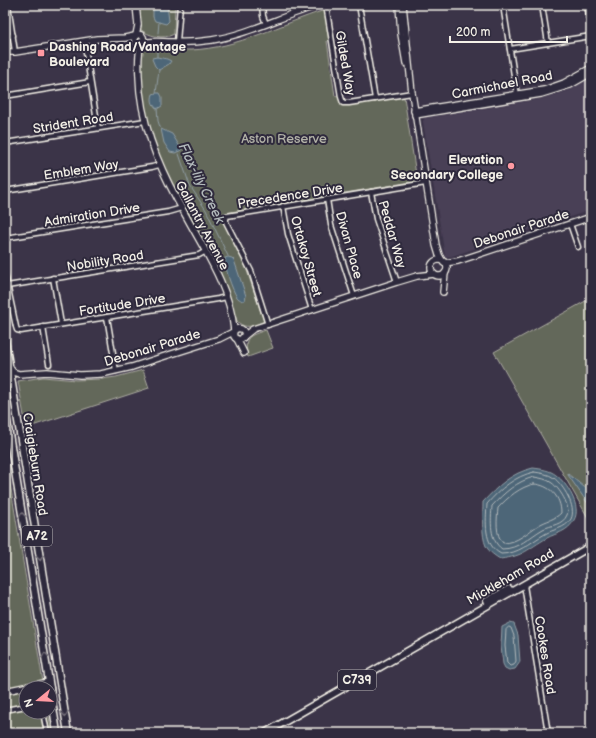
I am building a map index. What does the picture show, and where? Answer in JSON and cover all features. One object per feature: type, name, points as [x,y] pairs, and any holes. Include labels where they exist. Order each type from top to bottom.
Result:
[{"type":"main road","name":"Craigieburn Road","points":[[5,340],[68,733]]},
{"type":"main road","name":"Craigieburn Road","points":[[5,409],[49,680]]},
{"type":"main road","name":"Mickleham Road","points":[[268,732],[443,631],[471,611],[524,585],[591,545]]},
{"type":"main road","name":"Mickleham Road","points":[[524,585],[591,545]]},
{"type":"main road","name":"Craigieburn Road","points":[[55,720],[57,733]]},
{"type":"street","points":[[8,5],[15,52]]},
{"type":"street","name":"Gallantry Avenue","points":[[136,5],[141,96],[145,121],[151,142],[160,165],[217,274],[237,330]]},
{"type":"street","points":[[177,42],[180,5]]},
{"type":"street","points":[[262,5],[262,16],[266,24]]},
{"type":"street","points":[[5,52],[15,52],[84,41],[125,38],[154,41],[200,42],[245,32],[308,7],[320,5]]},
{"type":"street","name":"Gilded Way","points":[[326,5],[343,103],[347,104],[412,93]]},
{"type":"street","points":[[359,5],[375,99]]},
{"type":"street","points":[[399,5],[404,51],[410,79]]},
{"type":"street","points":[[403,5],[414,113],[436,245],[436,256],[432,271],[442,286],[443,292],[446,271],[436,245]]},
{"type":"street","points":[[503,5],[518,97]]},
{"type":"street","points":[[542,5],[548,43]]},
{"type":"street","points":[[589,7],[591,30]]},
{"type":"street","points":[[5,37],[13,35]]},
{"type":"street","points":[[510,49],[591,36]]},
{"type":"street","points":[[84,41],[98,128]]},
{"type":"street","points":[[5,56],[15,52]]},
{"type":"street","name":"Carmichael Road","points":[[518,97],[556,86],[591,68]]},
{"type":"street","name":"Carmichael Road","points":[[414,113],[541,94],[560,89],[591,73]]},
{"type":"street","points":[[5,96],[90,82]]},
{"type":"street","name":"Strident Road","points":[[5,143],[145,121]]},
{"type":"street","name":"Emblem Way","points":[[5,191],[160,165]]},
{"type":"street","name":"Precedence Drive","points":[[268,325],[251,271],[226,219],[227,216],[426,183]]},
{"type":"street","name":"Peddar Way","points":[[371,192],[376,219],[397,282]]},
{"type":"street","name":"Divan Place","points":[[327,199],[331,225],[354,296]]},
{"type":"street","name":"Ortakoy Street","points":[[283,206],[288,234],[312,310]]},
{"type":"street","name":"Admiration Drive","points":[[5,238],[168,212],[182,208]]},
{"type":"street","name":"Debonair Parade","points":[[443,262],[458,261],[591,217]]},
{"type":"street","points":[[570,224],[578,247]]},
{"type":"street","name":"Nobility Road","points":[[7,286],[199,255],[206,252]]},
{"type":"street","points":[[433,265],[438,261],[443,262]]},
{"type":"street","name":"Debonair Parade","points":[[446,271],[458,261]]},
{"type":"street","name":"Debonair Parade","points":[[417,276],[433,265]]},
{"type":"street","points":[[435,275],[441,276],[446,271]]},
{"type":"street","points":[[5,274],[7,286]]},
{"type":"street","name":"Debonair Parade","points":[[19,374],[47,372],[89,375],[116,371],[219,339],[237,330],[253,329],[268,325],[417,276],[435,275]]},
{"type":"street","points":[[53,278],[61,324]]},
{"type":"street","name":"Fortitude Drive","points":[[7,286],[16,327],[17,330],[20,331],[226,297]]},
{"type":"street","points":[[107,317],[116,371]]},
{"type":"street","points":[[43,327],[48,364]]},
{"type":"street","name":"Debonair Parade","points":[[219,339],[239,338],[253,329]]},
{"type":"street","points":[[239,338],[244,333],[237,330],[233,335],[239,338],[245,355]]},
{"type":"street","points":[[10,368],[13,372],[19,374]]},
{"type":"street","points":[[12,382],[19,374]]},
{"type":"street","name":"Cookes Road","points":[[524,585],[548,733]]},
{"type":"street","points":[[5,691],[18,690]]},
{"type":"street","points":[[5,710],[18,708]]},
{"type":"street","points":[[45,720],[47,733]]},
{"type":"street","points":[[5,728],[6,733]]},
{"type":"shaded area","name":"Elevation Secondary College","points":[[591,78],[591,210],[449,257],[445,256],[423,121],[425,118],[540,99],[567,91]]},
{"type":"green space","points":[[138,5],[175,5],[174,34],[161,37],[147,34],[140,29]]},
{"type":"green space","name":"Aston Reserve","points":[[325,10],[329,40],[327,41],[335,96],[338,96],[341,106],[404,97],[417,181],[219,214],[245,265],[264,321],[253,326],[243,326],[237,321],[221,274],[163,167],[156,149],[147,121],[143,102],[142,49],[145,46],[191,50],[226,45]]},
{"type":"green space","points":[[591,298],[591,523],[494,352]]},
{"type":"green space","points":[[266,330],[273,348],[248,357],[246,345],[249,338]]},
{"type":"green space","points":[[143,370],[149,388],[26,428],[18,381],[43,377],[76,380],[102,379]]},
{"type":"green space","points":[[5,453],[43,680],[18,680],[18,720],[50,720],[52,733],[5,733]]},
{"type":"water","points":[[153,5],[167,5],[169,21],[166,24],[155,21],[153,17]]},
{"type":"water","points":[[157,57],[171,61],[159,70],[155,66],[152,59]]},
{"type":"water","points":[[160,93],[162,97],[162,106],[157,109],[152,100],[153,94]]},
{"type":"water","points":[[161,129],[172,134],[182,150],[175,153],[170,152],[164,143]]},
{"type":"water","points":[[228,257],[234,260],[246,296],[245,300],[242,301],[237,298],[231,284],[225,262],[225,258]]},
{"type":"water","points":[[533,468],[551,472],[565,484],[575,502],[576,515],[569,527],[562,532],[547,538],[521,554],[500,559],[489,550],[484,541],[483,502],[505,481],[518,473]]},
{"type":"water","points":[[568,475],[584,487],[591,490],[591,508]]},
{"type":"water","points":[[510,623],[514,624],[518,635],[520,662],[515,669],[509,670],[505,668],[503,664],[501,646],[502,627]]},
{"type":"waterway","name":"Flax-lily Creek","points":[[158,33],[159,22]]},
{"type":"waterway","name":"Flax-lily Creek","points":[[157,50],[157,57]]},
{"type":"waterway","name":"Flax-lily Creek","points":[[156,93],[159,70]]},
{"type":"waterway","name":"Flax-lily Creek","points":[[157,108],[158,121],[161,130]]},
{"type":"waterway","name":"Flax-lily Creek","points":[[178,151],[190,186],[206,210],[228,256]]},
{"type":"place","name":"Dashing Road/Vantage Boulevard","points":[[41,53]]},
{"type":"place","name":"Elevation Secondary College","points":[[511,166]]}]
